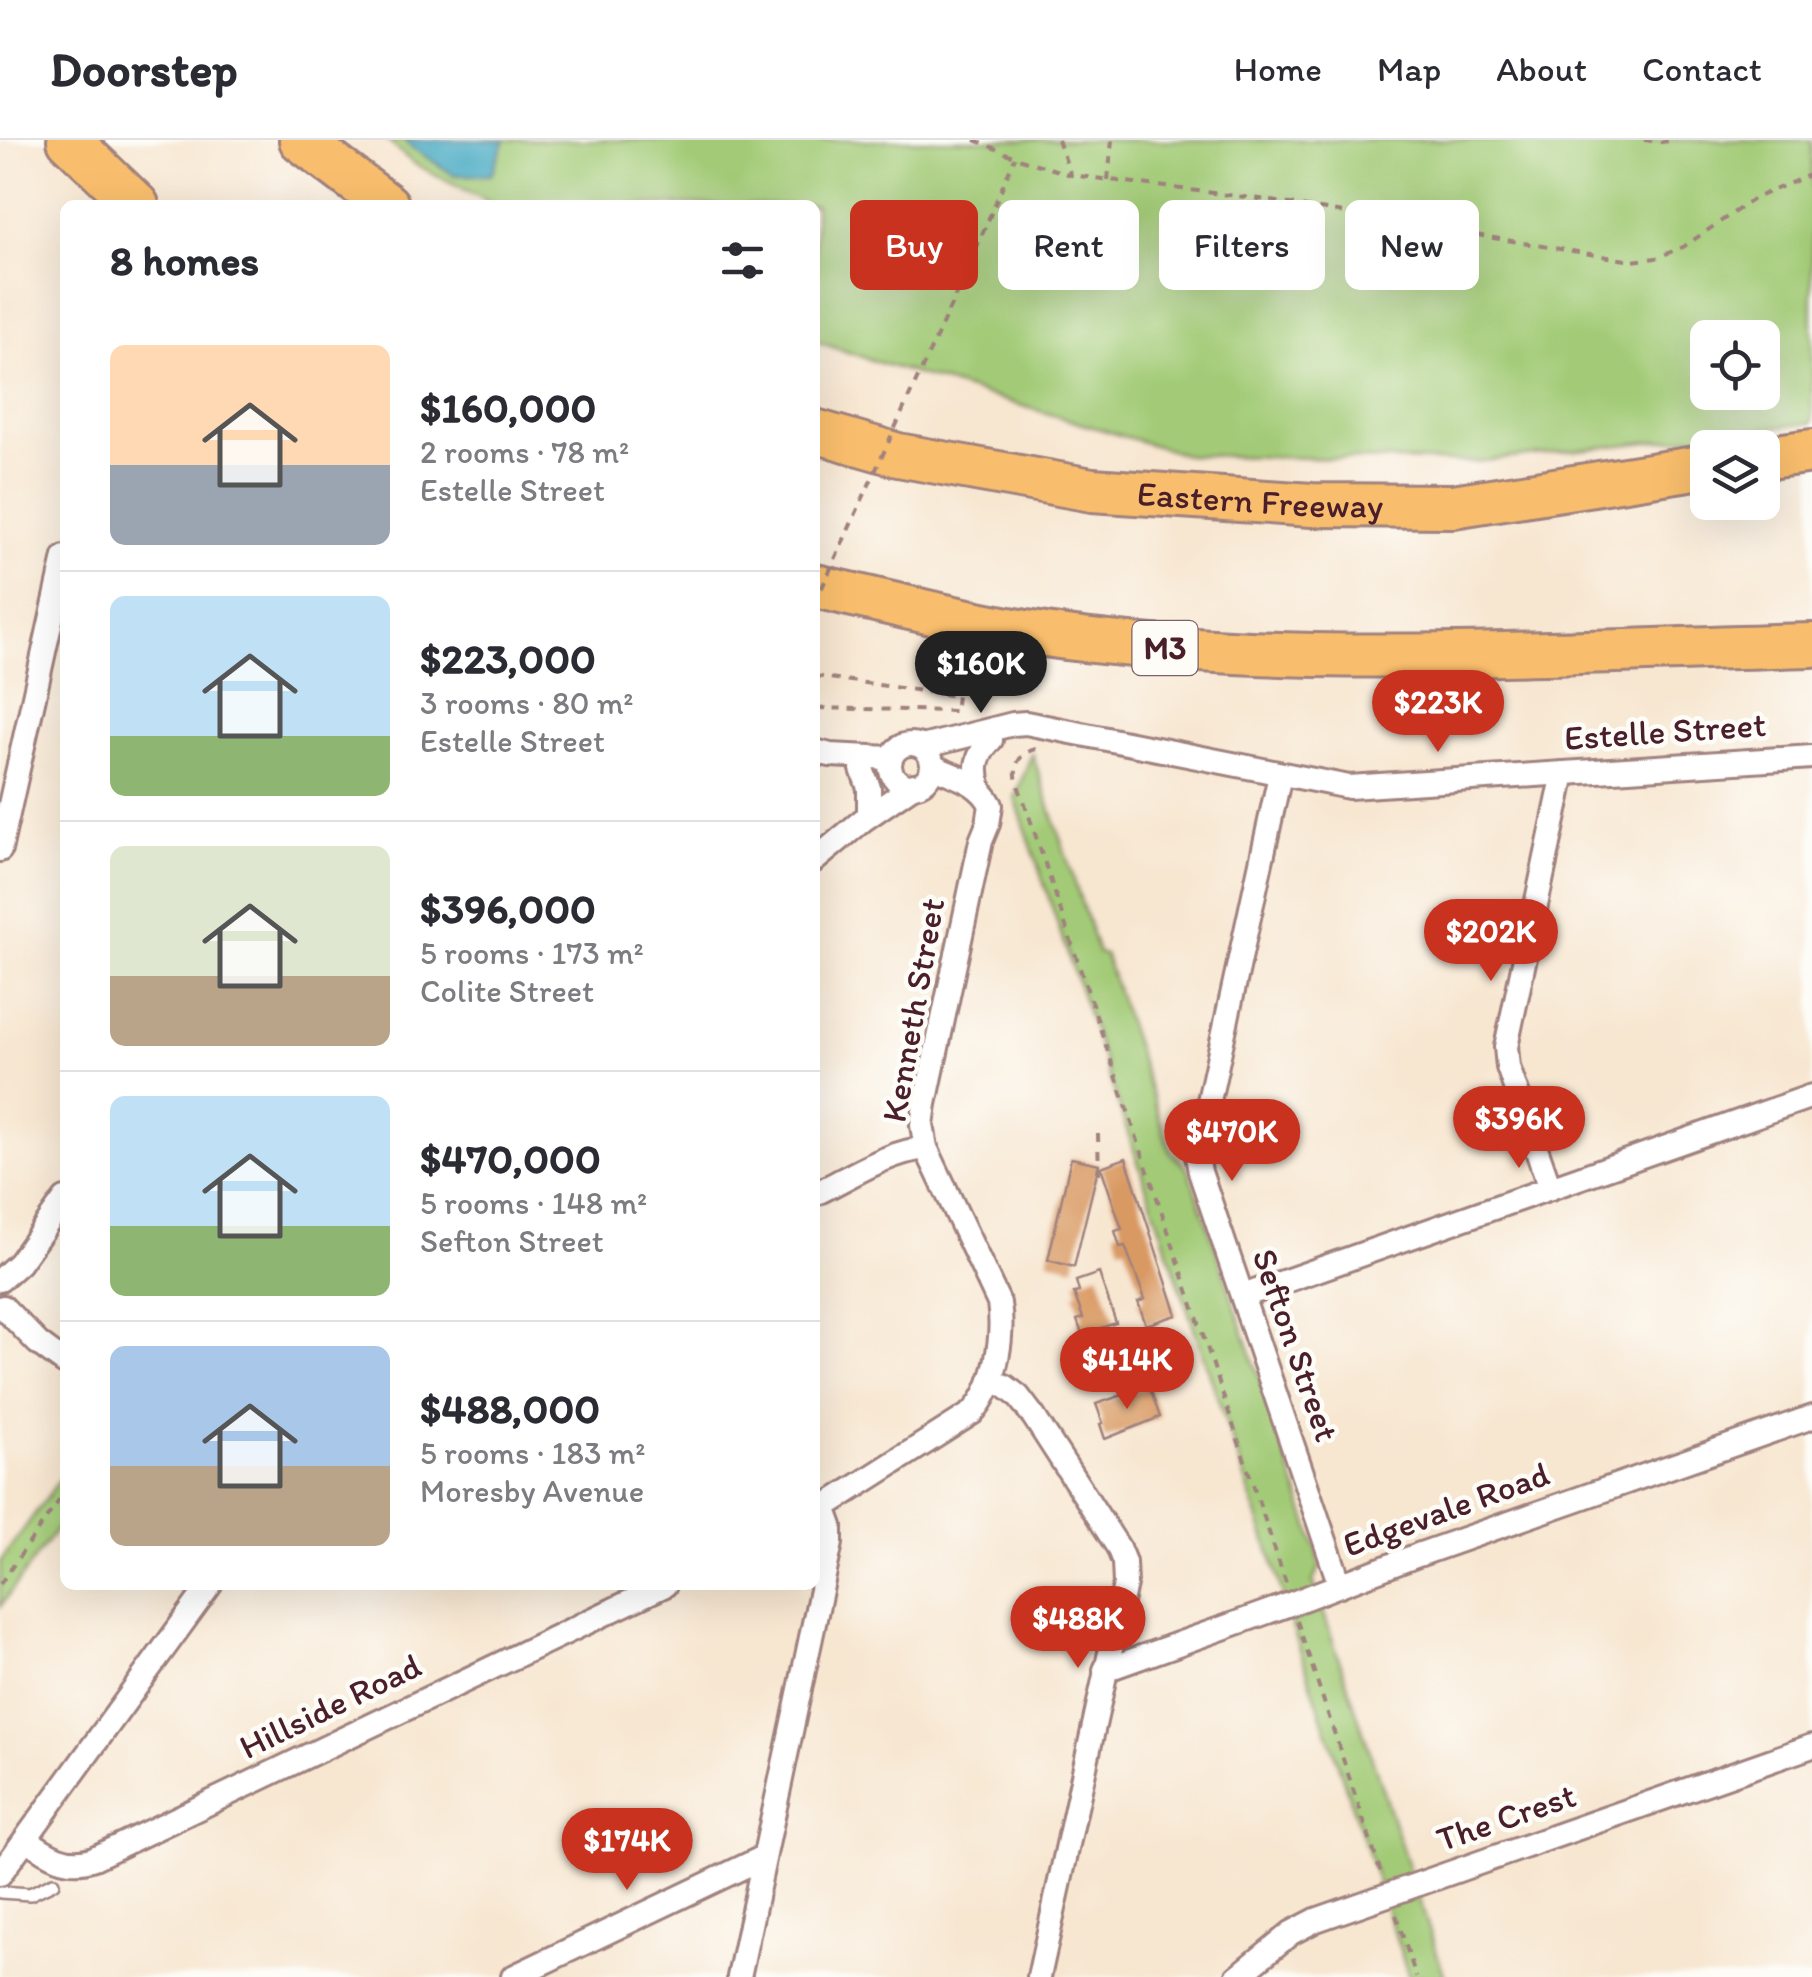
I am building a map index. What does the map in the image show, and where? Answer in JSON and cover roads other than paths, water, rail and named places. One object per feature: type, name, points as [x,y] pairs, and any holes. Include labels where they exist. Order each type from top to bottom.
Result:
[{"type":"highway","points":[[70,140],[132,200]]},
{"type":"highway","points":[[300,140],[380,200]]},
{"type":"highway","name":"Eastern Freeway","points":[[820,432],[898,455],[1092,490],[1312,505],[1453,506],[1690,469]]},
{"type":"highway","points":[[1780,455],[1812,451]]},
{"type":"highway","name":"M3","points":[[820,587],[1063,637],[1211,652],[1366,658],[1812,645]]},
{"type":"street","points":[[0,850],[60,580]]},
{"type":"street","name":"Estelle Street","points":[[823,753],[912,769],[948,742],[1026,723],[1349,787],[1812,756]]},
{"type":"street","name":"Estelle Street","points":[[823,753],[862,768],[912,769],[957,750],[1049,727]]},
{"type":"street","points":[[980,788],[977,760],[991,740]]},
{"type":"street","points":[[862,768],[869,788],[866,816]]},
{"type":"street","points":[[820,856],[912,769],[970,782],[980,788]]},
{"type":"street","name":"Kenneth Street","points":[[912,769],[970,796],[978,813],[981,841]]},
{"type":"street","points":[[1550,1188],[1508,1068],[1506,1047],[1564,773]]},
{"type":"street","name":"Sefton Street","points":[[1280,775],[1197,1148],[1198,1164],[1340,1585]]},
{"type":"street","name":"Kenneth Street","points":[[739,1977],[830,1544],[831,1526],[820,1509],[961,1422],[980,1405],[992,1382],[1001,1329],[1000,1303],[926,1148],[922,1125],[981,841],[988,824],[991,805],[980,788]]},
{"type":"street","points":[[1242,1296],[1812,1096]]},
{"type":"street","points":[[820,1192],[894,1156],[926,1148]]},
{"type":"street","points":[[60,1206],[18,1263],[1,1304],[38,1343],[60,1359]]},
{"type":"street","points":[[992,1382],[1012,1390],[1024,1402],[1124,1562],[1125,1584],[1040,1977]]},
{"type":"street","name":"Edgevale Road","points":[[1105,1670],[1812,1417]]},
{"type":"street","points":[[0,1874],[206,1590]]},
{"type":"street","name":"Hillside Road","points":[[26,1839],[64,1861],[84,1862],[655,1590]]},
{"type":"street","name":"The Crest","points":[[1237,1977],[1303,1926],[1812,1746]]},
{"type":"street","points":[[512,1977],[764,1857]]},
{"type":"lane","points":[[0,1892],[30,1894],[53,1883]]},
{"type":"water","points":[[406,140],[505,140],[491,175],[454,175]]}]
